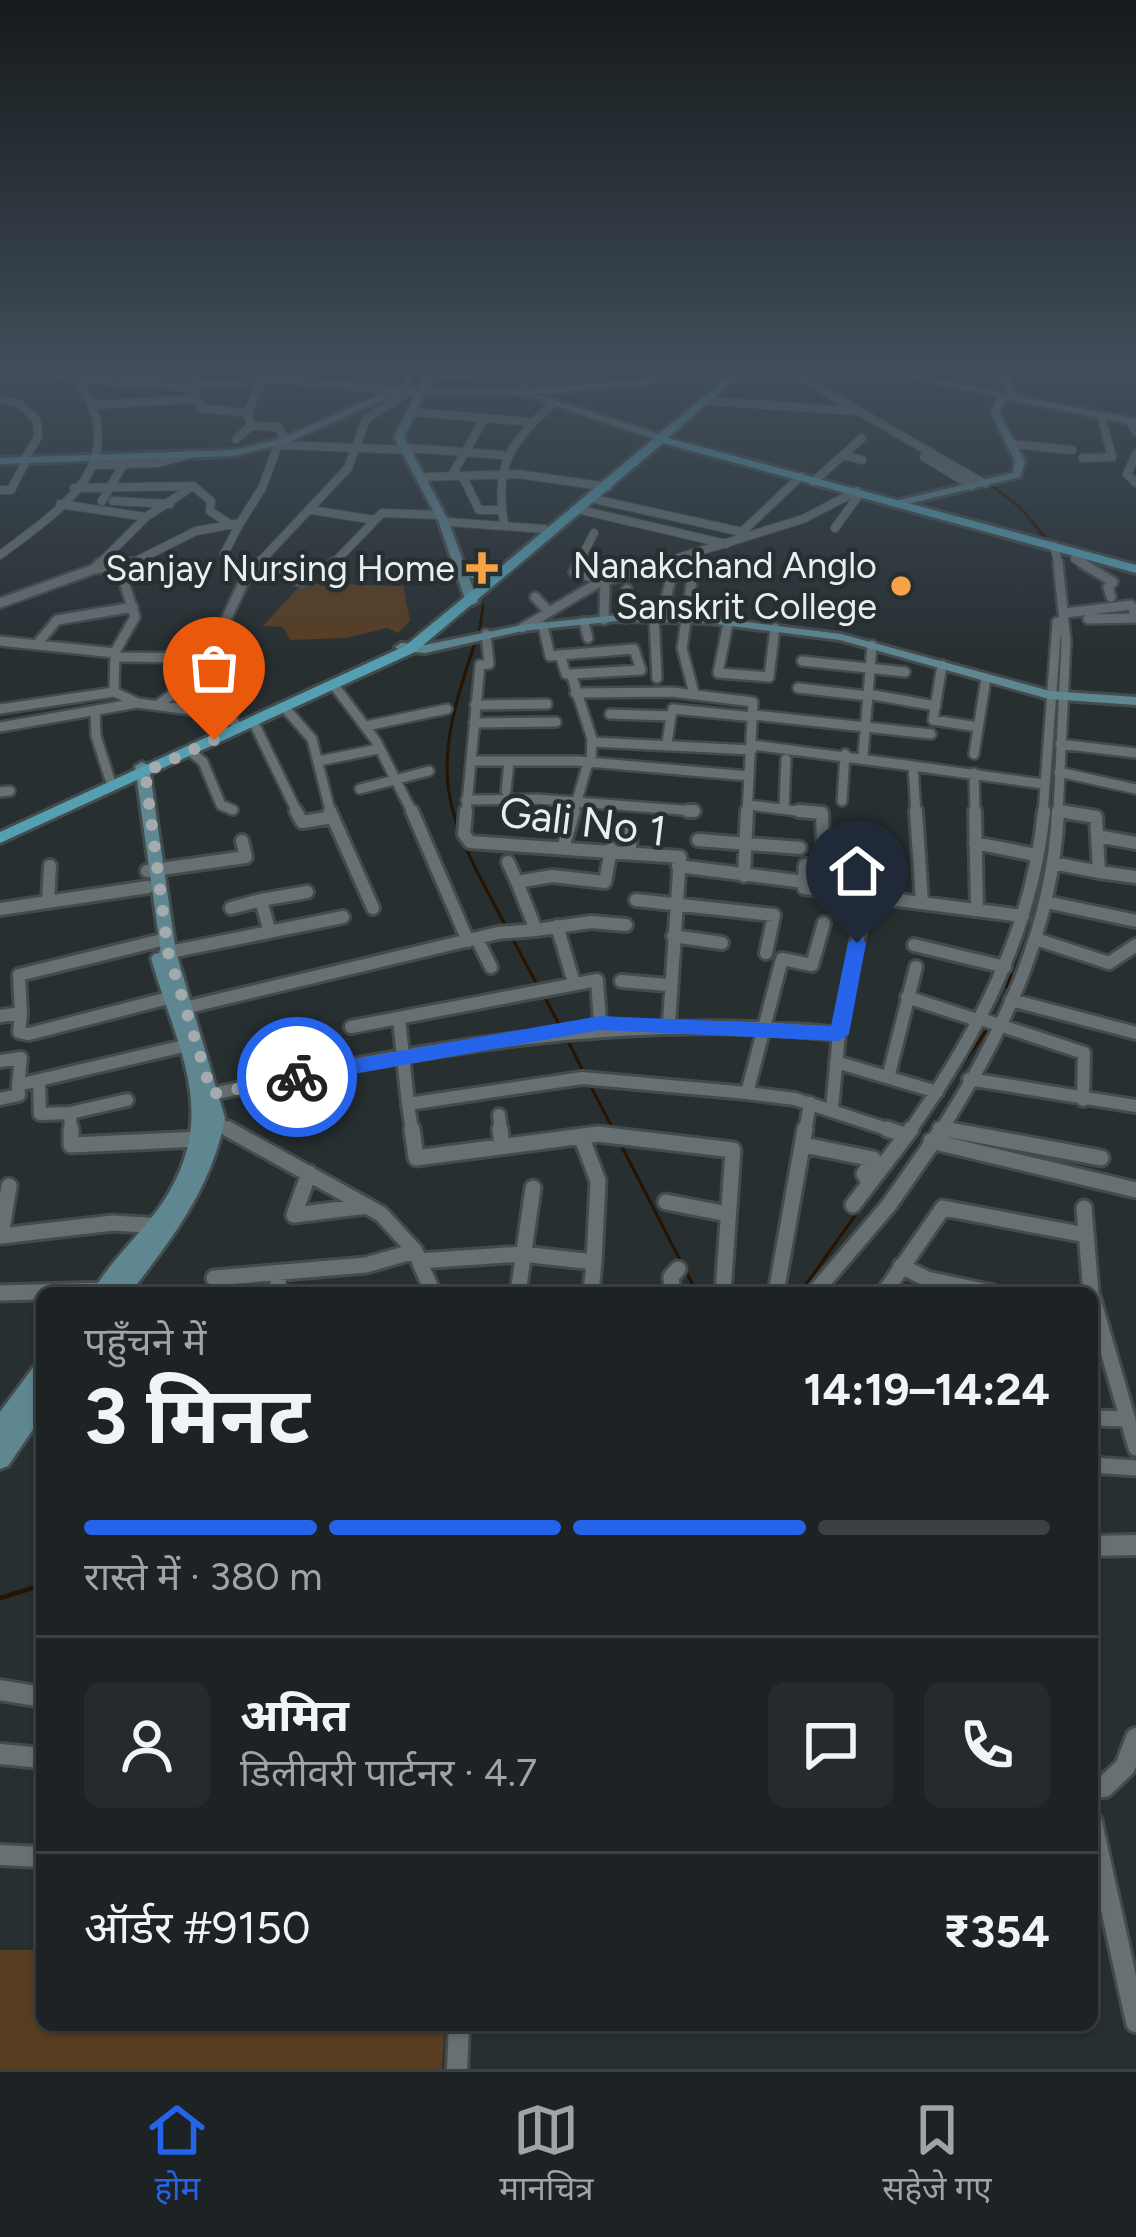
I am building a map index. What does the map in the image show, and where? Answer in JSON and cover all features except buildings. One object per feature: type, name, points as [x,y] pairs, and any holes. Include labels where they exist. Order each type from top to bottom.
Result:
[{"type":"main road","points":[[0,829],[190,751],[237,722],[284,707],[405,648],[581,510],[624,469]]},
{"type":"main road","points":[[769,469],[1136,568]]},
{"type":"main road","points":[[473,597],[544,529],[600,490]]},
{"type":"main road","points":[[1050,546],[1136,568]]},
{"type":"main road","points":[[470,574],[489,579]]},
{"type":"main road","points":[[0,838],[237,722],[405,648]]},
{"type":"street","points":[[0,555],[60,503],[91,469]]},
{"type":"street","points":[[120,469],[108,486],[107,501],[170,504]]},
{"type":"street","points":[[135,500],[155,469]]},
{"type":"street","points":[[224,554],[268,469]]},
{"type":"street","points":[[159,704],[197,677],[246,577],[348,469]]},
{"type":"street","points":[[418,469],[470,574],[473,597]]},
{"type":"street","points":[[418,469],[444,519],[473,597]]},
{"type":"street","points":[[452,475],[454,469]]},
{"type":"street","points":[[498,469],[504,523]]},
{"type":"street","points":[[540,475],[545,469]]},
{"type":"street","points":[[423,477],[540,475],[600,490],[664,516],[742,532],[823,469]]},
{"type":"street","points":[[943,469],[972,486]]},
{"type":"street","points":[[963,469],[989,483]]},
{"type":"street","points":[[896,503],[989,483],[1017,475],[1018,469]]},
{"type":"street","points":[[463,477],[479,510],[500,510]]},
{"type":"street","points":[[74,488],[193,486],[211,501],[210,511],[228,523]]},
{"type":"street","points":[[94,569],[146,517],[193,486]]},
{"type":"street","points":[[0,500],[5,490]]},
{"type":"street","points":[[835,527],[857,493]]},
{"type":"street","points":[[523,628],[605,581],[833,507],[857,493]]},
{"type":"street","points":[[60,503],[146,517]]},
{"type":"street","points":[[311,510],[374,520]]},
{"type":"street","points":[[581,510],[727,544]]},
{"type":"street","points":[[328,569],[382,513],[544,529]]},
{"type":"street","points":[[641,539],[664,516]]},
{"type":"street","points":[[0,603],[94,569],[120,569],[164,544],[240,523]]},
{"type":"street","points":[[594,532],[574,572],[605,581]]},
{"type":"street","points":[[0,544],[13,546]]},
{"type":"street","points":[[853,1205],[937,1092],[981,1020],[1024,916],[1036,855],[1065,613],[1050,546]]},
{"type":"street","points":[[819,1287],[935,1134],[999,1027],[1036,939],[1053,863],[1060,744],[1059,602],[1050,546]]},
{"type":"street","points":[[1077,554],[1076,559],[1113,582],[1108,587],[1111,597]]},
{"type":"street","points":[[259,564],[302,581]]},
{"type":"street","points":[[114,692],[116,655],[130,630],[133,607],[120,569]]},
{"type":"street","points":[[675,619],[693,572]]},
{"type":"street","points":[[672,574],[664,606],[675,619],[686,678],[694,693],[699,698],[753,702],[744,876]]},
{"type":"street","points":[[604,620],[605,581]]},
{"type":"street","points":[[625,623],[627,589]]},
{"type":"street","points":[[536,598],[549,612]]},
{"type":"street","points":[[1065,613],[1080,614],[1105,603],[1130,605],[1136,617],[1088,619]]},
{"type":"street","points":[[38,643],[57,620],[133,607]]},
{"type":"street","points":[[405,648],[523,628],[654,617],[775,628],[872,645],[1057,696],[1136,700]]},
{"type":"street","points":[[654,617],[657,678]]},
{"type":"street","points":[[584,622],[588,638]]},
{"type":"street","points":[[728,623],[718,673],[769,677],[775,628]]},
{"type":"street","points":[[543,626],[550,656],[560,655],[634,649],[641,670],[566,674],[560,655]]},
{"type":"street","name":"Gali No 1","points":[[486,634],[489,664],[480,664],[464,834],[470,842],[564,845],[680,857],[669,1022]]},
{"type":"street","points":[[0,641],[38,643],[87,655],[206,658]]},
{"type":"street","points":[[863,756],[872,645]]},
{"type":"street","points":[[802,661],[904,672]]},
{"type":"street","points":[[942,665],[933,720],[978,727]]},
{"type":"street","points":[[564,845],[580,801],[592,742],[572,674]]},
{"type":"street","points":[[197,677],[237,722],[302,822],[333,817]]},
{"type":"street","points":[[974,754],[986,678]]},
{"type":"street","points":[[333,684],[366,726],[491,967]]},
{"type":"street","points":[[798,688],[936,706]]},
{"type":"street","points":[[0,709],[114,692],[137,703]]},
{"type":"street","points":[[574,693],[694,693]]},
{"type":"street","points":[[0,727],[137,703],[237,722]]},
{"type":"street","points":[[475,705],[547,704]]},
{"type":"street","points":[[284,707],[312,739],[333,817],[373,908]]},
{"type":"street","points":[[366,726],[447,709]]},
{"type":"street","points":[[667,743],[673,710],[931,734]]},
{"type":"street","points":[[94,711],[96,736],[110,780]]},
{"type":"street","points":[[610,714],[671,716]]},
{"type":"street","points":[[474,723],[556,722]]},
{"type":"street","points":[[592,742],[844,754],[1043,784]]},
{"type":"street","points":[[1060,744],[1136,753]]},
{"type":"street","points":[[319,761],[378,749]]},
{"type":"street","points":[[190,751],[203,762],[221,805],[233,810]]},
{"type":"street","points":[[842,801],[844,754]]},
{"type":"street","points":[[784,808],[786,759]]},
{"type":"street","points":[[471,761],[590,763],[749,776]]},
{"type":"street","points":[[506,791],[508,762]]},
{"type":"street","points":[[913,766],[922,903]]},
{"type":"street","points":[[112,1287],[161,1226],[207,1139],[209,1119],[162,947],[138,771]]},
{"type":"street","points":[[360,789],[429,771]]},
{"type":"street","points":[[1059,772],[1136,789]]},
{"type":"street","points":[[974,773],[977,909]]},
{"type":"street","points":[[466,800],[580,801],[694,811]]},
{"type":"street","points":[[749,806],[822,813],[824,867],[805,865],[804,888],[1024,916]]},
{"type":"street","points":[[1057,810],[1096,817],[1099,872]]},
{"type":"street","points":[[630,850],[632,828]]},
{"type":"street","points":[[1097,836],[1136,842]]},
{"type":"street","points":[[698,840],[800,848]]},
{"type":"street","points":[[242,842],[250,874]]},
{"type":"street","points":[[975,843],[1036,855]]},
{"type":"street","points":[[517,882],[552,876],[605,882],[611,849]]},
{"type":"street","points":[[0,909],[246,857]]},
{"type":"street","points":[[508,862],[536,930]]},
{"type":"street","points":[[1053,863],[1136,877]]},
{"type":"street","points":[[48,901],[50,866]]},
{"type":"street","points":[[678,866],[804,882]]},
{"type":"street","points":[[231,908],[307,892]]},
{"type":"street","points":[[261,899],[269,929]]},
{"type":"street","points":[[636,900],[774,915],[766,953]]},
{"type":"street","points":[[1046,902],[1136,922]]},
{"type":"street","points":[[343,917],[19,975],[19,1032],[29,1034],[510,932],[626,925]]},
{"type":"street","points":[[747,1093],[782,959],[812,965],[824,922]]},
{"type":"street","points":[[557,926],[574,982]]},
{"type":"street","points":[[832,1109],[839,1034],[859,932]]},
{"type":"street","points":[[673,936],[722,943]]},
{"type":"street","points":[[1036,939],[1109,963],[1136,945]]},
{"type":"street","points":[[914,945],[1005,968]]},
{"type":"street","points":[[889,1074],[916,967]]},
{"type":"street","points":[[351,1027],[597,980],[600,1023]]},
{"type":"street","points":[[622,980],[668,986]]},
{"type":"street","points":[[907,997],[1084,1054],[1083,1100]]},
{"type":"street","points":[[1011,1000],[1136,1033]]},
{"type":"street","points":[[177,1003],[184,1046],[205,1096]]},
{"type":"street","points":[[0,1016],[21,1012]]},
{"type":"street","points":[[399,1019],[416,1159],[581,1136],[733,1150],[723,1287]]},
{"type":"street","points":[[205,1096],[558,1027],[669,1022],[839,1034]]},
{"type":"street","points":[[18,1085],[184,1046]]},
{"type":"street","points":[[0,1061],[20,1058],[19,1095],[0,1099]]},
{"type":"street","points":[[836,1062],[937,1092]]},
{"type":"street","points":[[408,1104],[588,1078],[810,1103],[905,1135]]},
{"type":"street","points":[[969,1079],[1136,1106]]},
{"type":"street","points":[[39,1080],[40,1114],[70,1113],[127,1100]]},
{"type":"street","points":[[777,1287],[810,1103]]},
{"type":"street","points":[[70,1113],[71,1144],[207,1139]]},
{"type":"street","points":[[499,1115],[502,1145]]},
{"type":"street","points":[[209,1119],[367,1206],[417,1256],[431,1287]]},
{"type":"street","points":[[935,1134],[1101,1158]]},
{"type":"street","points":[[935,1134],[1136,1190]]},
{"type":"street","points":[[581,1136],[592,1153],[602,1214],[591,1287]]},
{"type":"street","points":[[804,1145],[873,1160],[864,1174],[870,1183]]},
{"type":"street","points":[[309,1173],[294,1215],[367,1206]]},
{"type":"street","points":[[9,1186],[1,1236],[113,1223],[161,1226]]},
{"type":"street","points":[[519,1287],[533,1188]]},
{"type":"street","points":[[666,1202],[728,1214]]},
{"type":"street","points":[[888,1287],[943,1208],[1086,1235]]},
{"type":"street","points":[[1084,1208],[1091,1287]]},
{"type":"street","points":[[214,1278],[417,1256],[522,1254],[593,1262]]},
{"type":"street","points":[[902,1266],[927,1279],[962,1287]]},
{"type":"street","points":[[672,1287],[671,1277],[678,1270]]},
{"type":"street","points":[[278,1287],[279,1274]]},
{"type":"street","points":[[0,1294],[36,1293]]},
{"type":"street","points":[[1098,1321],[1136,1448]]},
{"type":"street","points":[[0,1429],[36,1380]]},
{"type":"street","points":[[0,1458],[36,1407]]},
{"type":"street","points":[[1098,1418],[1127,1419]]},
{"type":"street","points":[[1098,1465],[1136,1468]]},
{"type":"street","points":[[1098,1546],[1136,1545]]},
{"type":"street","points":[[0,1690],[36,1695]]},
{"type":"street","points":[[1098,1787],[1125,1767],[1136,1738]]},
{"type":"street","points":[[0,1754],[36,1757]]},
{"type":"street","points":[[1098,1850],[1136,2022]]},
{"type":"street","points":[[0,1855],[36,1857]]},
{"type":"street","points":[[457,2069],[459,2031]]},
{"type":"shaded area","points":[[302,583],[403,586],[410,621],[398,633],[387,628],[346,638],[290,640],[283,627],[263,626]]},
{"type":"shaded area","points":[[0,1950],[36,1950],[36,2031],[445,2031],[442,2069],[0,2069]]},
{"type":"waterway","points":[[965,469],[981,478]]},
{"type":"waterway","points":[[989,484],[1020,507],[1047,540]]},
{"type":"waterway","points":[[479,634],[483,606]]},
{"type":"waterway","points":[[475,643],[451,728],[449,791],[468,852],[508,930]]},
{"type":"waterway","points":[[1054,722],[1057,684]]},
{"type":"waterway","points":[[1007,987],[1044,862],[1054,731]]},
{"type":"waterway","points":[[512,938],[539,988]]},
{"type":"waterway","points":[[544,996],[562,1030]]},
{"type":"waterway","points":[[804,1287],[989,1027]]},
{"type":"waterway","points":[[567,1039],[584,1073]]},
{"type":"waterway","points":[[588,1081],[614,1131]]},
{"type":"waterway","points":[[621,1145],[694,1287]]},
{"type":"waterway","points":[[0,1598],[36,1587]]},
{"type":"way so far","points":[[214,740],[145,772],[168,952],[212,1094],[297,1077]]},
{"type":"place","name":"Sanjay Nursing Home","points":[[482,568]]},
{"type":"place","name":"Nanakchand Anglo Sanskrit College","points":[[901,586]]},
{"type":"route","points":[[297,1077],[548,1028],[600,1023],[680,1022],[839,1034],[857,943]]}]
